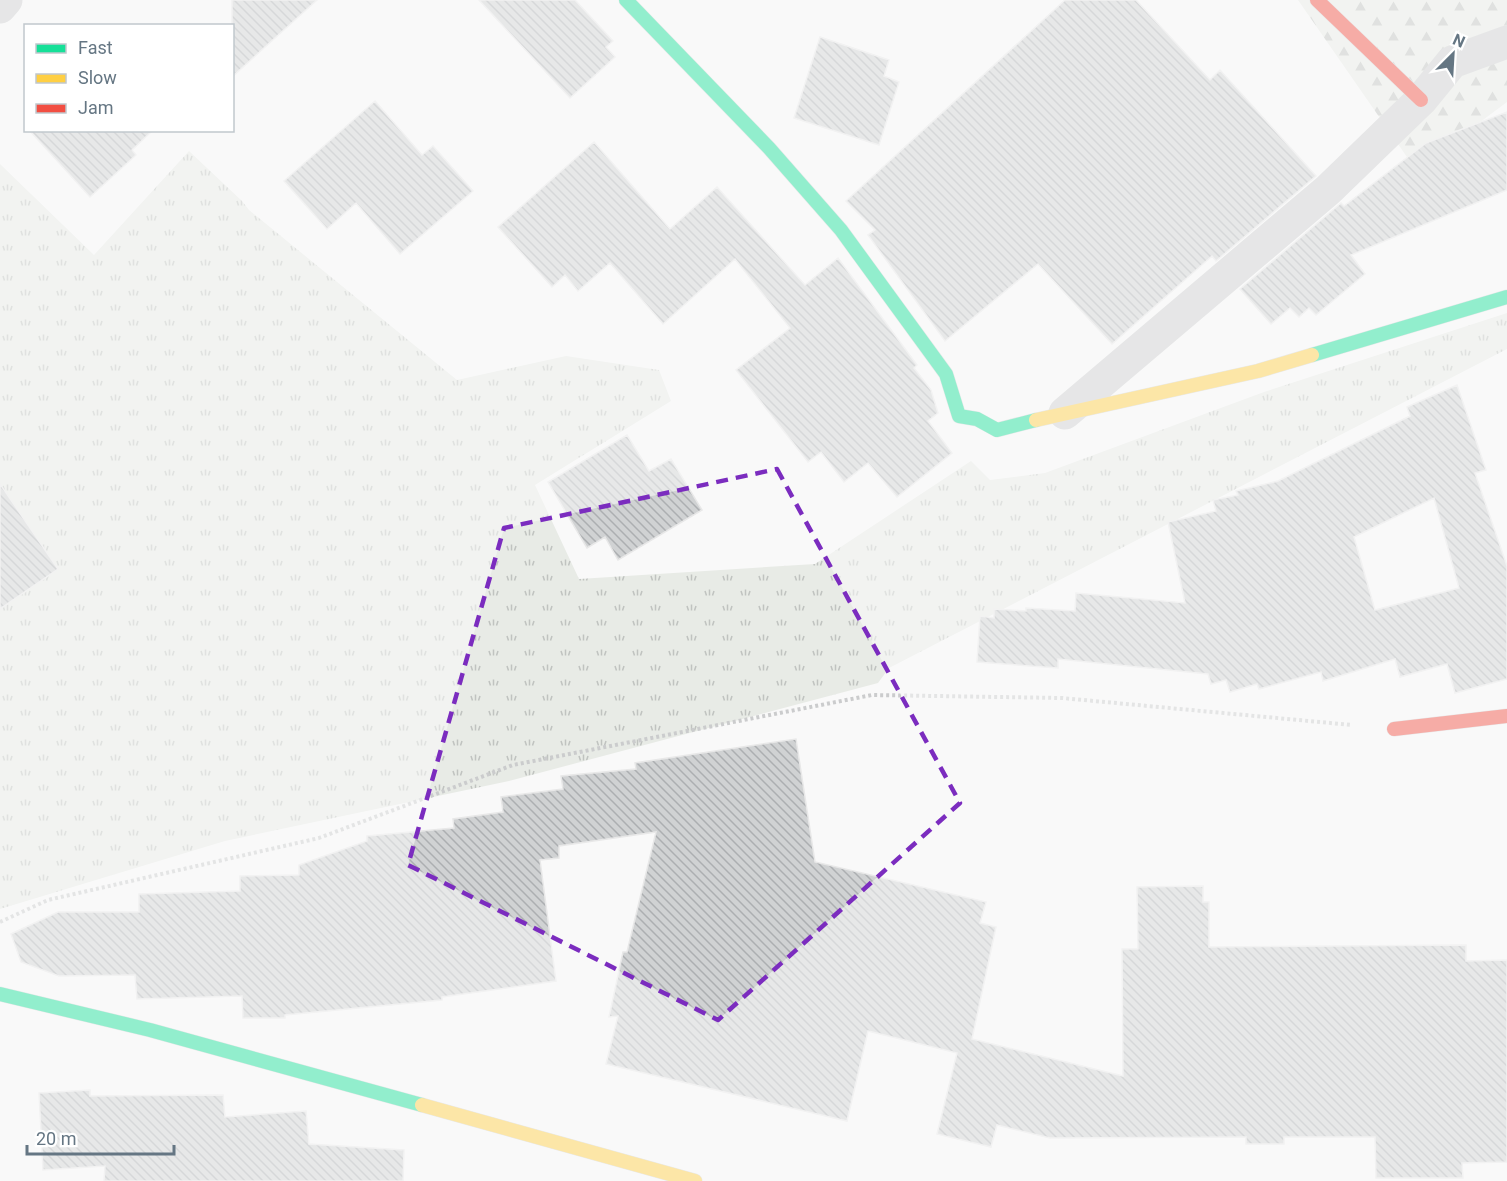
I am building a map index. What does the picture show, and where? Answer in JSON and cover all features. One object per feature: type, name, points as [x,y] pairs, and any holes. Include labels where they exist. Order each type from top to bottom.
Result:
[{"type":"street","points":[[0,6],[6,0]]},
{"type":"street","points":[[626,0],[769,148],[841,230],[946,374],[959,416],[977,419],[997,430],[1258,371],[1507,297]]},
{"type":"street","points":[[1317,0],[1421,100]]},
{"type":"street","points":[[1065,413],[1328,190],[1421,100],[1452,62],[1507,42]]},
{"type":"street","points":[[1394,729],[1507,717]]},
{"type":"street","points":[[0,994],[150,1030],[695,1181]]},
{"type":"path","points":[[0,922],[48,900],[319,838],[513,765],[872,695],[1062,698],[1394,729]]},
{"type":"highlighted area","points":[[777,469],[960,803],[718,1020],[408,865],[504,528]]},
{"type":"green space","points":[[1298,0],[1507,0],[1507,102],[1416,170]]},
{"type":"green space","points":[[189,151],[249,210],[457,380],[566,356],[659,370],[671,401],[535,485],[579,579],[815,564],[971,461],[990,480],[1045,473],[1264,392],[1507,313],[1507,349],[889,668],[878,683],[509,781],[225,841],[0,909],[0,164],[94,255]]},
{"type":"building","points":[[232,0],[317,0],[234,75],[234,24],[232,24]]},
{"type":"building","points":[[479,0],[575,0],[613,41],[606,47],[615,57],[570,98]]},
{"type":"building","points":[[1065,0],[1136,0],[1210,80],[1220,70],[1316,176],[1216,261],[1212,256],[1112,344],[1038,264],[945,341],[868,235],[875,230],[846,201]]},
{"type":"building","points":[[820,37],[889,60],[884,76],[899,82],[879,145],[794,118]]},
{"type":"building","points":[[375,101],[422,155],[433,146],[473,191],[400,254],[356,203],[327,229],[284,181]]},
{"type":"building","points":[[1507,112],[1507,190],[1351,255],[1365,274],[1316,315],[1309,308],[1299,317],[1290,308],[1271,324],[1240,289],[1341,203],[1344,206],[1426,143]]},
{"type":"building","points":[[31,132],[151,132],[132,150],[136,155],[90,197]]},
{"type":"building","points":[[594,142],[670,229],[717,187],[805,285],[838,258],[917,365],[914,368],[931,390],[938,413],[928,421],[952,453],[897,497],[868,463],[844,482],[821,452],[808,462],[736,370],[790,328],[735,259],[663,324],[610,263],[578,291],[565,275],[552,287],[498,227]]},
{"type":"building","points":[[1457,385],[1486,470],[1475,473],[1507,566],[1507,679],[1455,693],[1447,664],[1400,677],[1395,659],[1323,681],[1321,672],[1259,689],[1257,684],[1230,692],[1226,680],[1211,684],[1208,674],[1058,659],[1058,668],[977,662],[980,616],[994,618],[994,609],[1075,611],[1076,593],[1185,603],[1168,522],[1216,511],[1213,500],[1238,495],[1236,491],[1278,481],[1410,416],[1407,407]],"holes":[[[1434,498],[1459,588],[1375,610],[1354,537]]]},
{"type":"building","points":[[627,435],[649,471],[671,459],[702,510],[618,560],[605,537],[587,548],[548,482]]},
{"type":"building","points":[[0,484],[58,569],[0,609]]},
{"type":"building","points":[[796,739],[815,862],[986,902],[980,923],[996,927],[972,1039],[1123,1076],[1122,949],[1138,949],[1137,887],[1203,886],[1203,902],[1209,902],[1209,947],[1466,945],[1466,961],[1507,960],[1507,1162],[1462,1163],[1463,1178],[1376,1178],[1375,1137],[1284,1137],[1284,1144],[1246,1144],[1246,1137],[1050,1138],[997,1125],[991,1147],[937,1134],[957,1053],[868,1031],[847,1121],[606,1064],[618,1016],[609,1017],[623,952],[627,952],[656,832],[559,846],[559,858],[540,860],[556,981],[442,997],[442,1000],[285,1015],[285,1018],[243,1018],[242,996],[137,999],[135,975],[59,976],[21,962],[11,934],[58,912],[139,912],[139,894],[240,891],[240,876],[299,875],[299,865],[367,841],[367,836],[454,828],[453,819],[503,812],[501,797],[563,789],[561,776],[636,769],[635,763]]},
{"type":"building","points":[[90,1090],[90,1096],[223,1095],[225,1117],[306,1111],[309,1144],[404,1150],[403,1181],[104,1181],[105,1166],[43,1170],[39,1093]]},
{"type":"traffic: fast","points":[[626,0],[769,148],[841,230],[946,374],[959,416],[977,419],[997,430],[1036,420]]},
{"type":"traffic: fast","points":[[1312,355],[1507,297]]},
{"type":"traffic: fast","points":[[0,994],[150,1030],[422,1105]]},
{"type":"traffic: slow","points":[[1036,420],[1258,371],[1312,355]]},
{"type":"traffic: slow","points":[[422,1105],[695,1181]]},
{"type":"traffic: jam","points":[[1317,0],[1421,100]]},
{"type":"traffic: jam","points":[[1394,729],[1507,716]]}]
